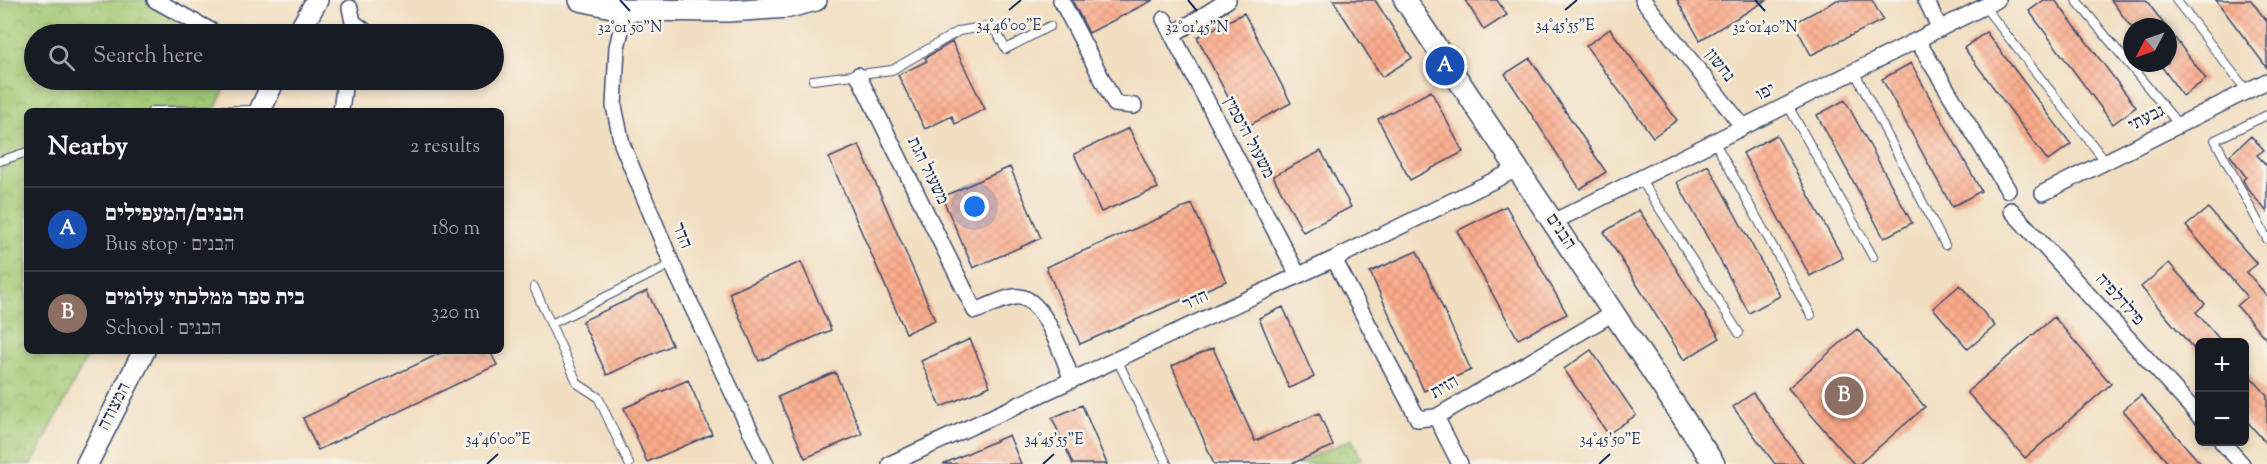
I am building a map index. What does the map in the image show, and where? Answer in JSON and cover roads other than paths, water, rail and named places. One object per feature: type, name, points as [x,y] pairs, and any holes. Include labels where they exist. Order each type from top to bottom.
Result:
[{"type":"street","points":[[155,0],[199,24]]},
{"type":"street","points":[[292,24],[300,0]]},
{"type":"street","points":[[304,24],[317,0]]},
{"type":"street","points":[[580,0],[626,10],[728,11],[789,8],[816,0]]},
{"type":"street","points":[[1061,0],[1115,104],[1134,106]]},
{"type":"street","points":[[1172,35],[1228,0]]},
{"type":"street","name":"הבנים","points":[[1405,0],[1615,312],[1714,464]]},
{"type":"street","name":"נחשון","points":[[1643,0],[1743,127]]},
{"type":"street","points":[[1926,0],[1940,29]]},
{"type":"street","name":"יפו","points":[[1553,222],[1990,3]]},
{"type":"street","points":[[350,8],[355,24]]},
{"type":"street","name":"הדר","points":[[626,10],[617,46],[614,106],[622,144],[672,264],[766,464]]},
{"type":"street","name":"משעול היסמין","points":[[1164,20],[1298,275]]},
{"type":"street","points":[[1917,40],[2008,190]]},
{"type":"street","name":"משעול הגת","points":[[858,75],[975,311],[1016,296],[1032,300],[1042,312],[1072,380]]},
{"type":"street","name":"גבעתי","points":[[2043,193],[2267,81]]},
{"type":"street","points":[[261,108],[269,90]]},
{"type":"street","points":[[341,108],[344,90]]},
{"type":"street","name":"הדר","points":[[890,464],[1334,259],[1517,169]]},
{"type":"street","name":"פילדלפיה","points":[[2011,210],[2195,413]]},
{"type":"street","name":"הזית","points":[[1334,259],[1418,419],[1436,417],[1615,312]]},
{"type":"street","name":"המצודה","points":[[87,464],[142,354]]},
{"type":"street","points":[[1436,417],[1457,458]]},
{"type":"street","points":[[2226,446],[2242,464]]},
{"type":"lane","points":[[2076,0],[2179,125]]},
{"type":"lane","points":[[2176,0],[2247,91]]},
{"type":"lane","points":[[1990,3],[2106,162]]},
{"type":"lane","points":[[813,80],[892,70],[951,36],[978,27],[988,26],[997,33],[1006,49],[1050,26]]},
{"type":"lane","points":[[1854,71],[1945,245]]},
{"type":"lane","points":[[1787,104],[1873,257]]},
{"type":"lane","points":[[2267,115],[2215,140],[2267,239]]},
{"type":"lane","points":[[1714,141],[1811,315]]},
{"type":"lane","points":[[0,161],[24,153]]},
{"type":"lane","points":[[1640,178],[1739,333]]},
{"type":"lane","points":[[551,324],[672,264]]},
{"type":"lane","points":[[534,287],[578,384],[598,397],[629,464]]},
{"type":"lane","points":[[1117,359],[1167,464]]},
{"type":"place","name":"הבנים/המעפילים","points":[[1445,66]]},
{"type":"place","name":"בית ספר ממלכתי עלומים","points":[[1844,396]]}]
